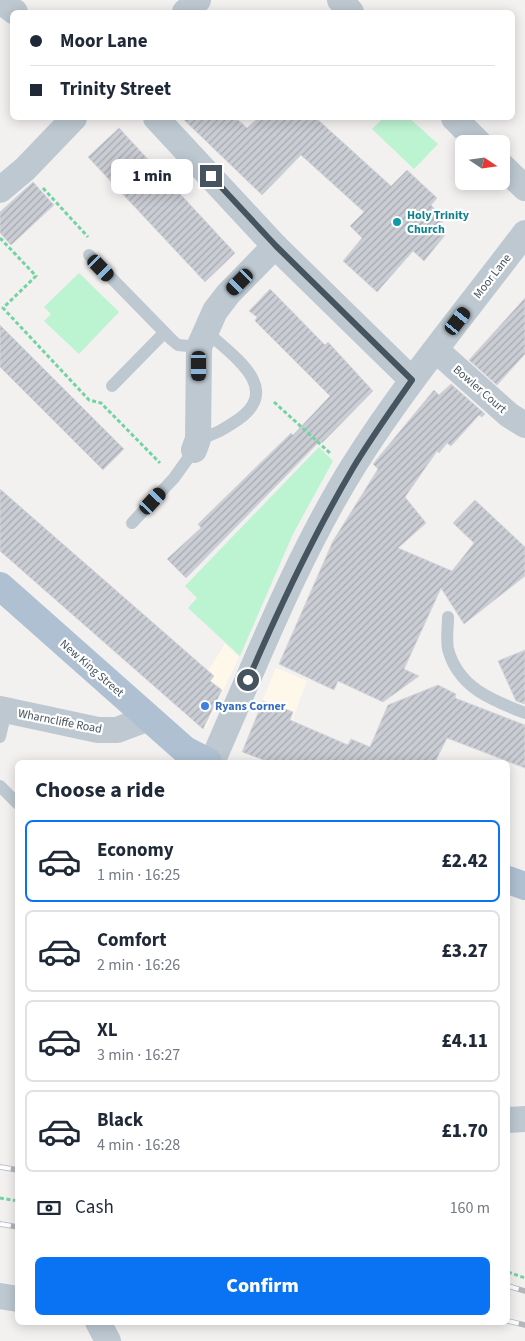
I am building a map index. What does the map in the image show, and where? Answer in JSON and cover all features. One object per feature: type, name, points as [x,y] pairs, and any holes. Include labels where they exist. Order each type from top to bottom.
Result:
[{"type":"main road","name":"New King Street","points":[[0,586],[185,750],[204,760]]},
{"type":"main road","points":[[510,881],[525,886]]},
{"type":"street","points":[[187,10],[198,0]]},
{"type":"street","points":[[340,0],[349,10]]},
{"type":"street","points":[[0,1],[12,10]]},
{"type":"street","points":[[0,190],[25,169],[72,120]]},
{"type":"street","points":[[158,120],[276,246],[412,380]]},
{"type":"street","points":[[456,120],[471,135]]},
{"type":"street","points":[[510,174],[525,188]]},
{"type":"street","name":"Moor Lane","points":[[213,760],[298,571],[354,467],[412,380],[525,234]]},
{"type":"street","points":[[196,444],[202,339],[215,311],[228,294],[276,246]]},
{"type":"street","name":"Bowler Court","points":[[436,350],[509,415],[525,425]]},
{"type":"street","name":"Wharncliffe Road","points":[[3,710],[98,730],[117,730],[149,718]]},
{"type":"street","points":[[510,1120],[525,1119]]},
{"type":"street","points":[[0,1296],[15,1298]]},
{"type":"street","points":[[100,1325],[108,1341]]},
{"type":"lane","points":[[89,255],[164,333],[178,345],[202,339],[242,365],[254,378],[256,387],[257,398],[251,410],[215,435],[196,444],[174,478],[132,524]]},
{"type":"lane","points":[[112,386],[164,333]]},
{"type":"lane","points":[[448,617],[448,647],[456,670],[488,699],[525,713]]},
{"type":"lane","points":[[0,737],[3,710]]},
{"type":"lane","points":[[0,786],[15,801]]},
{"type":"path","points":[[25,169],[93,242],[89,255]]},
{"type":"path","points":[[0,238],[36,276],[3,308],[89,400],[101,403],[174,478]]},
{"type":"path","points":[[256,387],[338,460],[354,467]]},
{"type":"path","points":[[0,1198],[15,1200]]},
{"type":"path","points":[[510,1273],[525,1278]]},
{"type":"shaded area","points":[[225,644],[239,657],[206,728],[203,728],[182,712]]},
{"type":"shaded area","points":[[276,668],[307,681],[277,760],[260,760],[241,753]]},
{"type":"green space","points":[[381,120],[411,120],[438,144],[414,169],[372,129]]},
{"type":"green space","points":[[79,273],[119,312],[79,354],[44,321],[51,314],[44,307]]},
{"type":"green space","points":[[319,447],[333,461],[293,534],[240,656],[188,608],[197,598],[185,586]]},
{"type":"building","points":[[184,120],[238,120],[247,128],[256,120],[318,120],[391,186],[407,170],[437,198],[431,205],[445,219],[438,227],[446,234],[424,261],[413,251],[377,292],[343,261],[362,238],[350,226],[364,212],[301,155],[262,195]]},
{"type":"building","points":[[119,128],[235,253],[205,282],[88,157]]},
{"type":"building","points":[[33,182],[54,205],[11,245],[0,233],[0,212]]},
{"type":"building","points":[[270,289],[325,345],[328,342],[373,391],[322,443],[320,441],[186,578],[167,559],[201,528],[198,524],[291,433],[293,435],[330,396],[255,321],[257,317],[249,311]]},
{"type":"building","points":[[525,298],[525,354],[497,385],[469,360]]},
{"type":"building","points":[[0,325],[124,449],[103,470],[0,367]]},
{"type":"building","points":[[451,384],[485,414],[482,417],[479,415],[451,446],[447,443],[439,453],[437,451],[405,497],[426,523],[398,548],[452,571],[474,543],[453,523],[475,500],[525,547],[525,576],[464,624],[441,588],[404,669],[419,676],[383,702],[338,681],[334,690],[279,664],[333,541],[378,469],[373,464],[434,390],[439,395]]},
{"type":"building","points":[[0,489],[214,676],[210,681],[222,690],[203,729],[0,551]]},
{"type":"building","points":[[525,650],[525,704],[516,701],[498,661]]},
{"type":"building","points":[[438,685],[456,694],[455,698],[525,725],[525,768],[510,762],[510,760],[504,760],[447,738],[436,760],[264,760],[242,752],[263,701],[293,712],[290,720],[348,745],[351,739],[370,747],[388,705]]},
{"type":"railway","points":[[0,1167],[15,1170]]},
{"type":"railway","points":[[0,1224],[15,1226]]},
{"type":"railway","points":[[510,1287],[525,1291]]},
{"type":"railway","points":[[510,1321],[525,1325]]},
{"type":"place","name":"Holy Trinity Church","points":[[397,222]]},
{"type":"place","name":"Ryans Corner","points":[[205,706]]},
{"type":"route","points":[[211,176],[276,246],[412,380],[371,440],[332,506],[302,562],[248,680]]}]
